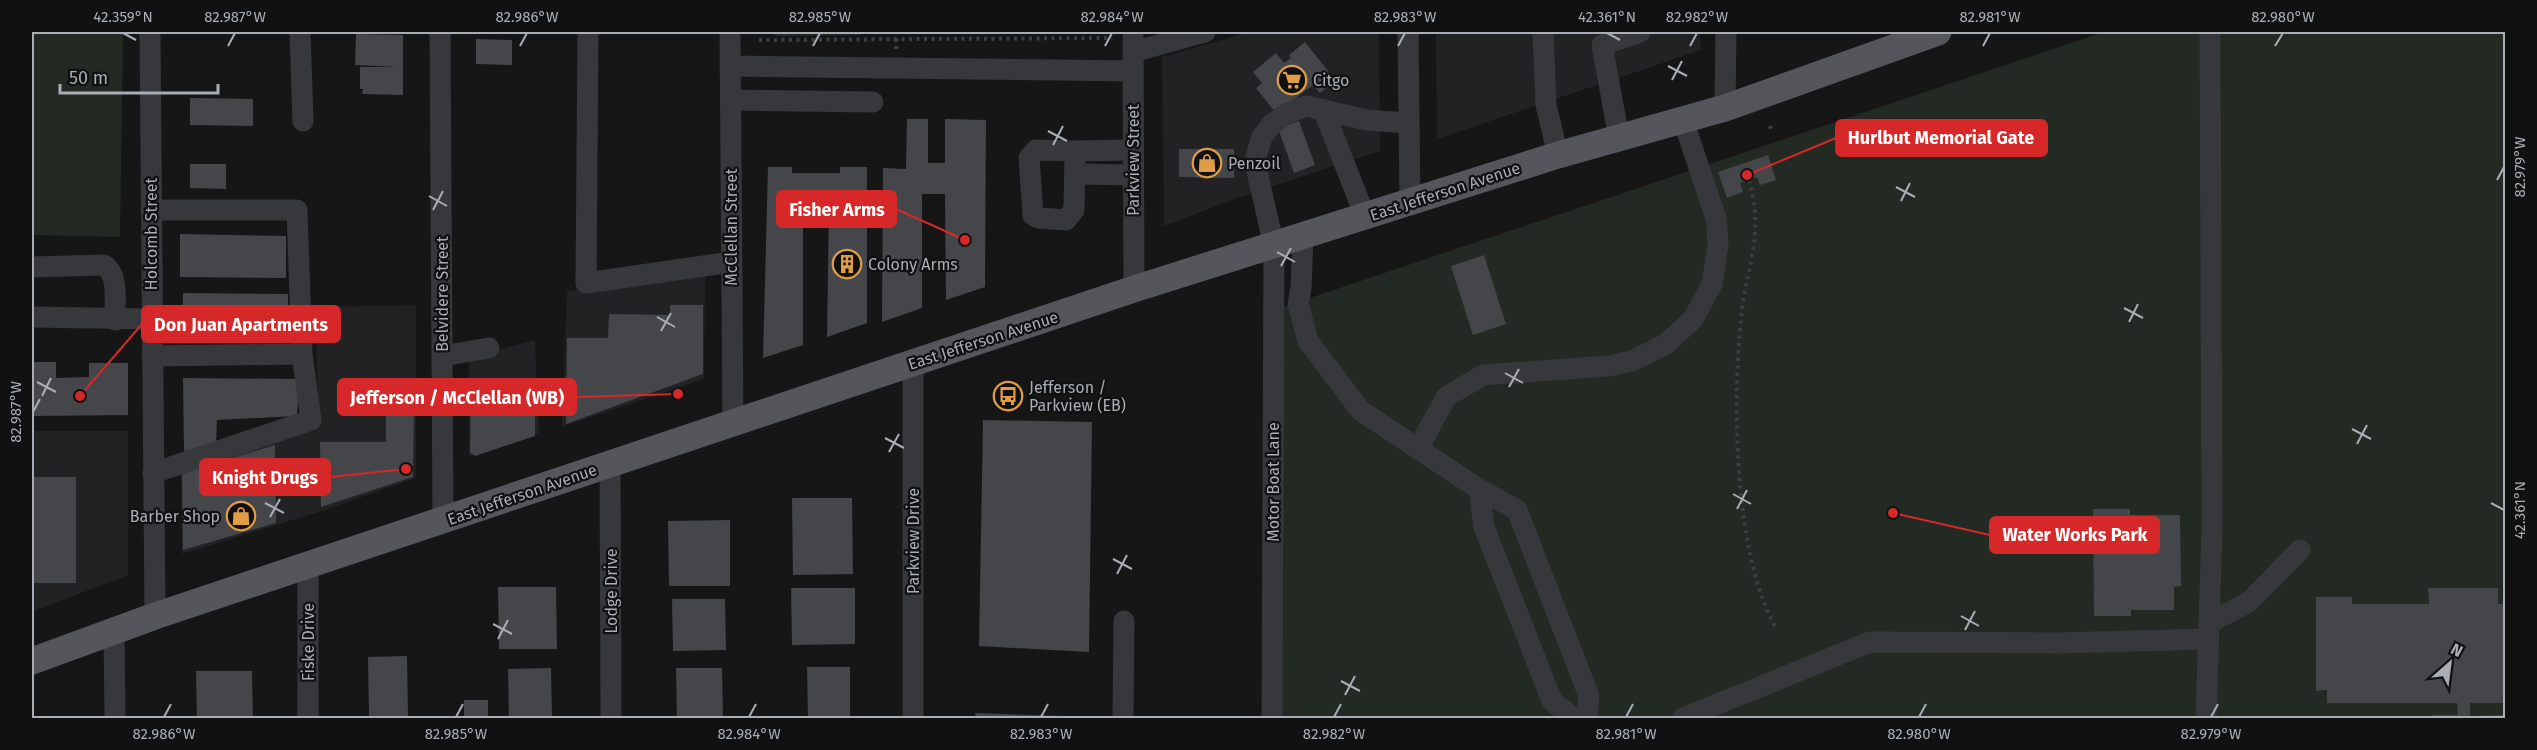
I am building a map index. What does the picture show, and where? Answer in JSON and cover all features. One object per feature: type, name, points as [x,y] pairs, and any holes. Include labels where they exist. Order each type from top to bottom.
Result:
[{"type":"main road","name":"East Jefferson Avenue","points":[[32,661],[155,616],[1134,289],[1558,155],[1725,108],[1937,32]]},
{"type":"street","name":"Holcomb Street","points":[[150,32],[155,616]]},
{"type":"street","points":[[300,32],[303,122]]},
{"type":"street","name":"Belvidere Street","points":[[440,32],[443,520]]},
{"type":"street","points":[[588,32],[586,283],[731,262]]},
{"type":"street","name":"McClellan Street","points":[[730,32],[733,423]]},
{"type":"street","points":[[730,66],[1129,48],[1205,32]]},
{"type":"street","points":[[1407,32],[1410,201]]},
{"type":"street","points":[[1542,32],[1546,105],[1558,155]]},
{"type":"street","points":[[1619,138],[1602,45],[1640,32]]},
{"type":"street","points":[[1725,108],[1726,32]]},
{"type":"street","points":[[2206,718],[2212,529],[2210,32]]},
{"type":"street","name":"Parkview Street","points":[[1129,48],[1133,150],[1134,289]]},
{"type":"street","points":[[730,100],[873,102]]},
{"type":"street","name":"Motor Boat Lane","points":[[1272,718],[1274,246],[1257,172],[1256,156],[1262,137],[1272,124],[1288,113],[1306,106],[1367,120],[1408,123]]},
{"type":"street","points":[[1323,109],[1365,216]]},
{"type":"street","points":[[1418,449],[1446,397],[1483,375],[1609,366],[1632,361],[1666,344],[1693,319],[1712,284],[1718,244],[1714,212],[1683,120]]},
{"type":"street","points":[[1075,151],[1074,210],[1071,216],[1066,220],[1038,218],[1033,215],[1030,200],[1031,153],[1036,150],[1133,150]]},
{"type":"street","points":[[1075,174],[1133,175]]},
{"type":"street","points":[[151,210],[297,210],[302,354],[311,420],[153,473]]},
{"type":"street","points":[[1303,236],[1301,288],[1298,304],[1308,341],[1361,411],[1479,489],[1517,510],[1589,696],[1587,718]]},
{"type":"street","points":[[32,267],[104,265],[114,276],[115,320]]},
{"type":"street","points":[[32,317],[152,319]]},
{"type":"street","points":[[442,356],[489,348]]},
{"type":"street","points":[[152,357],[302,354]]},
{"type":"street","name":"Parkview Drive","points":[[913,363],[913,718]]},
{"type":"street","name":"Lodge Drive","points":[[610,464],[611,718]]},
{"type":"street","points":[[1479,489],[1484,527],[1552,701],[1574,718]]},
{"type":"street","points":[[1683,718],[1870,642],[2058,643],[2209,631],[2249,602],[2300,550]]},
{"type":"street","name":"Fiske Drive","points":[[308,565],[308,718]]},
{"type":"street","points":[[1123,718],[1124,621]]},
{"type":"street","points":[[114,632],[115,718]]},
{"type":"path","points":[[759,40],[1129,48]]},
{"type":"path","points":[[1749,180],[1756,205],[1757,225],[1743,302],[1738,367],[1741,487],[1744,520],[1757,578],[1769,615],[1776,628]]},
{"type":"shaded area","points":[[32,32],[123,32],[120,237],[32,235]]},
{"type":"shaded area","points":[[769,32],[863,32],[860,35],[777,36]]},
{"type":"shaded area","points":[[1249,32],[1379,32],[1380,151],[1240,197],[1164,226],[1162,57]]},
{"type":"shaded area","points":[[1436,32],[1700,32],[1701,50],[1437,139]]},
{"type":"shaded area","points":[[2104,32],[2505,32],[2505,718],[1279,718],[1280,308]]},
{"type":"shaded area","points":[[705,271],[704,379],[562,427],[567,291]]},
{"type":"shaded area","points":[[416,305],[416,478],[319,512],[182,554],[181,470],[318,426],[316,307]]},
{"type":"shaded area","points":[[535,340],[539,433],[469,457],[469,358]]},
{"type":"shaded area","points":[[32,431],[128,431],[128,575],[32,612]]},
{"type":"building","points":[[356,34],[403,35],[403,95],[362,94],[360,67],[397,67],[355,65]]},
{"type":"building","points":[[476,39],[512,40],[512,65],[476,64]]},
{"type":"building","points":[[1305,42],[1336,81],[1320,93],[1313,85],[1276,113],[1256,88],[1262,83],[1253,72],[1276,53],[1284,63],[1291,58],[1289,55]]},
{"type":"building","points":[[190,98],[253,99],[253,126],[190,125]]},
{"type":"building","points":[[907,119],[928,119],[928,163],[945,163],[945,119],[986,120],[985,287],[946,300],[945,194],[922,194],[922,308],[882,322],[883,168],[906,169]]},
{"type":"building","points":[[1299,121],[1315,165],[1294,173],[1278,128]]},
{"type":"building","name":"Penzoil","points":[[1179,149],[1234,149],[1234,178],[1179,177]]},
{"type":"building","points":[[1768,155],[1776,180],[1760,185],[1757,177],[1740,183],[1743,192],[1727,198],[1718,172]]},
{"type":"building","points":[[190,164],[226,164],[226,189],[190,188]]},
{"type":"building","name":"Colony Arms","points":[[768,167],[792,167],[792,173],[840,173],[840,167],[867,167],[867,323],[827,337],[829,205],[803,205],[803,345],[763,358]]},
{"type":"building","points":[[180,234],[286,236],[286,278],[180,277]]},
{"type":"building","points":[[1484,255],[1506,324],[1473,335],[1451,266]]},
{"type":"building","points":[[183,293],[288,294],[288,338],[182,336]]},
{"type":"building","points":[[670,305],[703,305],[703,374],[566,424],[567,338],[608,338],[609,314],[670,315]]},
{"type":"building","points":[[32,362],[56,362],[56,378],[89,377],[89,363],[128,363],[128,415],[32,416]]},
{"type":"building","points":[[183,378],[299,379],[297,416],[217,420],[216,444],[184,451]]},
{"type":"building","points":[[509,382],[535,382],[535,436],[475,456],[470,452],[471,389],[509,389]]},
{"type":"building","points":[[414,412],[413,477],[321,507],[320,442],[386,442],[386,414]]},
{"type":"building","points":[[983,420],[1092,422],[1089,652],[979,646]]},
{"type":"building","points":[[275,445],[276,523],[183,550],[182,473]]},
{"type":"building","points":[[32,477],[76,477],[76,583],[32,583]]},
{"type":"building","points":[[792,498],[852,498],[853,574],[793,575]]},
{"type":"building","points":[[2093,509],[2130,509],[2130,515],[2180,515],[2181,586],[2174,587],[2174,610],[2131,610],[2131,616],[2094,616]]},
{"type":"building","points":[[730,520],[730,586],[669,586],[668,521]]},
{"type":"building","points":[[498,587],[556,587],[557,649],[499,649]]},
{"type":"building","points":[[791,588],[855,588],[855,644],[792,645]]},
{"type":"building","points":[[2428,588],[2498,588],[2498,604],[2506,604],[2506,703],[2470,703],[2470,716],[2506,715],[2506,718],[2432,718],[2432,715],[2458,715],[2457,703],[2327,703],[2327,690],[2316,691],[2316,597],[2352,597],[2352,604],[2429,604]]},
{"type":"building","points":[[672,599],[725,599],[726,650],[673,651]]},
{"type":"building","points":[[407,656],[408,716],[369,716],[368,657]]},
{"type":"building","points":[[807,667],[850,667],[850,718],[808,718]]},
{"type":"building","points":[[551,668],[552,718],[509,718],[508,669]]},
{"type":"building","points":[[676,668],[722,668],[723,718],[677,718]]},
{"type":"building","points":[[196,671],[252,671],[253,718],[197,718]]},
{"type":"building","points":[[464,700],[488,700],[488,718],[464,718]]},
{"type":"building","points":[[975,713],[1063,716],[1063,718],[976,718]]},
{"type":"place","name":"Citgo","points":[[1292,80]]},
{"type":"place","name":"Penzoil","points":[[1207,163]]},
{"type":"place","name":"Hurlbut Memorial Gate","points":[[1747,175]]},
{"type":"place","name":"Fisher Arms","points":[[965,240]]},
{"type":"place","name":"Colony Arms","points":[[847,264]]},
{"type":"place","name":"Jefferson / McClellan (WB)","points":[[678,394]]},
{"type":"place","name":"Don Juan Apartments","points":[[80,396]]},
{"type":"place","name":"Jefferson / Parkview (EB)","points":[[1008,396]]},
{"type":"place","name":"Knight Drugs","points":[[406,469]]},
{"type":"place","name":"Water Works Park","points":[[1893,513]]},
{"type":"place","name":"Barber Shop","points":[[241,516]]}]
